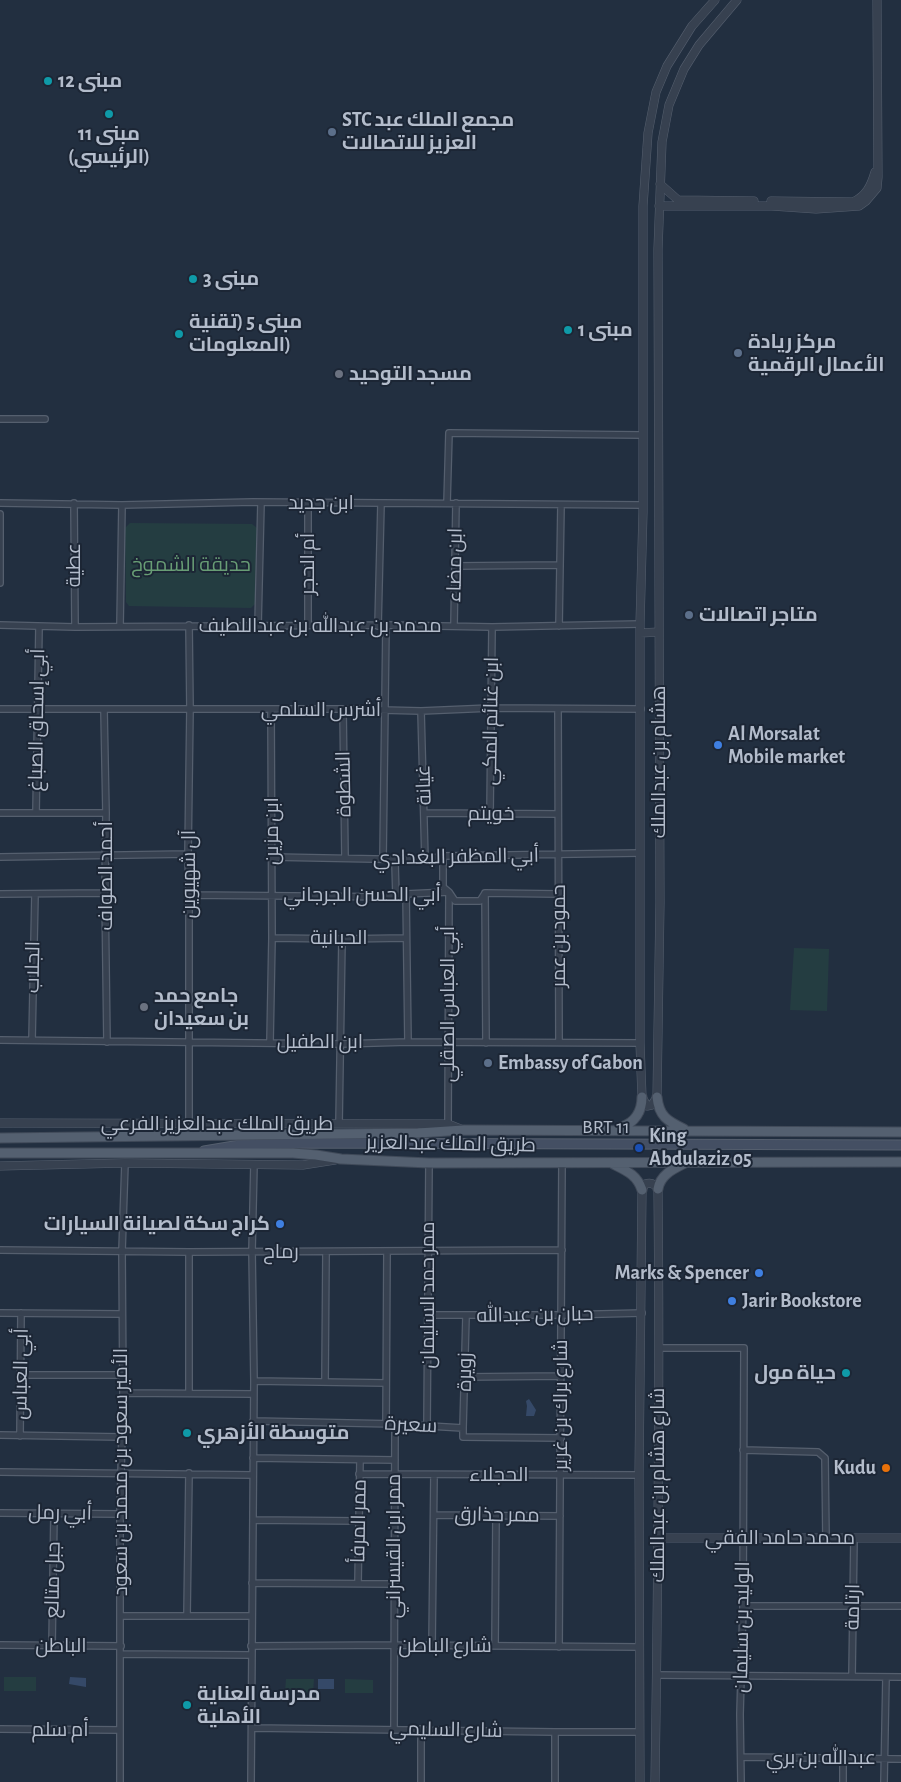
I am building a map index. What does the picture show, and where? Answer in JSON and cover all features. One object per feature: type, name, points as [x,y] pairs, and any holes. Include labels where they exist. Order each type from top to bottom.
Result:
[{"type":"main road","points":[[612,1130],[627,1126],[636,1117],[642,1103],[642,1097]]},
{"type":"main road","points":[[657,1097],[659,1109],[666,1120],[686,1130]]},
{"type":"main road","name":"طريق الملك عبدالعزيز","points":[[0,1138],[418,1134],[463,1130],[901,1132]]},
{"type":"main road","name":"BRT 11","points":[[238,1135],[241,1138],[252,1141],[311,1143]]},
{"type":"main road","name":"BRT 11","points":[[199,1152],[240,1145],[311,1143],[901,1145]]},
{"type":"main road","name":"طريق الملك عبدالعزيز","points":[[0,1153],[199,1152],[293,1154],[341,1159],[429,1163],[901,1162]]},
{"type":"main road","points":[[658,1189],[662,1177],[687,1162]]},
{"type":"main road","points":[[610,1163],[633,1175],[638,1180],[642,1190]]},
{"type":"street","name":"هشام بن عبدالملك","points":[[642,1097],[640,1043],[640,628],[643,508],[643,206],[648,133],[656,92],[667,66],[680,44],[697,20],[716,0]]},
{"type":"street","name":"هشام بن عبدالملك","points":[[657,1097],[660,902],[658,249],[660,184],[668,105],[699,44],[737,0]]},
{"type":"street","points":[[660,184],[678,200],[852,202],[859,199],[868,190],[875,173],[872,0]]},
{"type":"street","points":[[659,206],[816,208],[859,206],[866,201],[877,188],[878,177],[877,0]]},
{"type":"street","points":[[643,250],[658,249]]},
{"type":"street","points":[[643,382],[659,381]]},
{"type":"street","points":[[0,419],[44,419]]},
{"type":"street","points":[[447,503],[449,433],[642,434]]},
{"type":"street","name":"ابن جديد","points":[[0,502],[122,505],[456,503],[643,508]]},
{"type":"street","name":"عطية","points":[[74,503],[75,627]]},
{"type":"street","points":[[258,625],[261,503]]},
{"type":"street","name":"أم الحجر","points":[[308,503],[308,625]]},
{"type":"street","name":"ابن مضاء","points":[[454,626],[456,503]]},
{"type":"street","points":[[378,626],[381,504]]},
{"type":"street","points":[[120,626],[122,505]]},
{"type":"street","points":[[559,626],[561,505]]},
{"type":"street","points":[[643,508],[659,511]]},
{"type":"street","points":[[0,514],[0,583]]},
{"type":"street","points":[[456,566],[560,565]]},
{"type":"street","name":"محمد بن عبدالله بن عبداللطيف","points":[[0,625],[39,627],[386,625],[640,628]]},
{"type":"street","name":"آل شهيوين","points":[[189,625],[189,1123]]},
{"type":"street","points":[[386,625],[383,858],[395,863],[396,898]]},
{"type":"street","name":"أبي إسحاق الصباغ","points":[[36,813],[39,627]]},
{"type":"street","name":"ابن غنائم المكي","points":[[490,814],[492,627]]},
{"type":"street","points":[[640,628],[659,632]]},
{"type":"street","name":"أشرس السلمي","points":[[0,709],[344,709],[421,711],[491,708],[641,709]]},
{"type":"street","name":"الشطوة","points":[[344,709],[346,858]]},
{"type":"street","name":"حمود بن عمر","points":[[558,709],[559,1042]]},
{"type":"street","name":"أحمد الصواف","points":[[104,710],[107,1042]]},
{"type":"street","name":"ابن مزين","points":[[270,1042],[272,938],[271,710]]},
{"type":"street","name":"غيانة","points":[[421,711],[425,860]]},
{"type":"street","points":[[0,813],[106,813]]},
{"type":"street","name":"خويتم","points":[[424,813],[558,814]]},
{"type":"street","points":[[0,857],[188,854]]},
{"type":"street","name":"أبي المظفر البغدادي","points":[[272,857],[425,860],[443,856],[640,854]]},
{"type":"street","name":"أبي العباس الصقلي","points":[[443,856],[443,886],[449,892],[448,1124]]},
{"type":"street","name":"أبي الحسن الجرجاني","points":[[189,895],[396,898],[406,894],[449,892],[455,901],[480,901],[485,894],[558,894]]},
{"type":"street","points":[[0,894],[105,893]]},
{"type":"street","name":"الجلاب","points":[[32,1040],[35,894]]},
{"type":"street","points":[[406,894],[408,1042]]},
{"type":"street","points":[[485,894],[486,1043]]},
{"type":"street","name":"الحبانية","points":[[272,938],[406,938]]},
{"type":"street","points":[[339,1124],[342,939]]},
{"type":"street","name":"ابن الطفيل","points":[[0,1040],[340,1044],[408,1042],[640,1043]]},
{"type":"street","points":[[642,1097],[645,1103],[650,1106],[657,1097]]},
{"type":"street","name":"طريق الملك عبدالعزيز الفرعي","points":[[0,1123],[448,1124],[463,1130]]},
{"type":"street","name":"طريق الملك عبدالعزيز الفرعي","points":[[0,1166],[124,1163],[303,1164],[341,1159]]},
{"type":"street","name":"الأمير سعود بن محمد بن سعود","points":[[120,1782],[120,1514],[123,1393],[122,1251],[124,1163]]},
{"type":"street","name":"ممر حمد السليمان","points":[[426,1426],[429,1163]]},
{"type":"street","points":[[250,1782],[252,1728],[254,1381],[252,1252],[254,1164]]},
{"type":"street","name":"شارع براك بن غرير","points":[[559,1647],[562,1164]]},
{"type":"street","points":[[642,1190],[645,1184],[649,1183],[658,1189]]},
{"type":"street","name":"شارع هشام بن عبدالملك","points":[[655,1782],[659,1348],[658,1189]]},
{"type":"street","name":"شارع هشام بن عبدالملك","points":[[640,1782],[639,1475],[642,1190]]},
{"type":"street","name":"رماح","points":[[0,1250],[189,1252],[562,1250]]},
{"type":"street","points":[[189,1252],[189,1393]]},
{"type":"street","points":[[325,1382],[326,1252]]},
{"type":"street","points":[[386,1424],[387,1252]]},
{"type":"street","points":[[0,1313],[122,1314]]},
{"type":"street","name":"أبي العباس","points":[[20,1436],[21,1313]]},
{"type":"street","name":"حبان بن عبدالله","points":[[428,1315],[642,1313]]},
{"type":"street","name":"زويرة","points":[[463,1428],[466,1316]]},
{"type":"street","name":"الوليد بن سليمان","points":[[659,1348],[744,1348],[741,1782]]},
{"type":"street","points":[[21,1375],[122,1375]]},
{"type":"street","points":[[464,1378],[560,1376]]},
{"type":"street","points":[[254,1381],[386,1383]]},
{"type":"street","points":[[123,1393],[253,1394]]},
{"type":"street","name":"سعيرة","points":[[253,1421],[395,1424],[463,1428],[463,1437],[561,1438]]},
{"type":"street","name":"ممر ابن القيسراني","points":[[394,1729],[395,1424]]},
{"type":"street","points":[[0,1435],[121,1437]]},
{"type":"street","points":[[743,1450],[818,1452],[825,1458],[826,1539]]},
{"type":"street","points":[[253,1458],[395,1460]]},
{"type":"street","name":"ممر المرفأ","points":[[358,1583],[360,1460]]},
{"type":"street","points":[[0,1472],[253,1474]]},
{"type":"street","points":[[187,1615],[189,1473]]},
{"type":"street","name":"الحجلاء","points":[[359,1474],[639,1475]]},
{"type":"street","points":[[432,1646],[434,1475]]},
{"type":"street","name":"أبي رمل","points":[[0,1513],[120,1514]]},
{"type":"street","name":"جبل متالع","points":[[52,1646],[54,1514]]},
{"type":"street","name":"ممر حذارق","points":[[434,1514],[560,1516]]},
{"type":"street","points":[[495,1646],[496,1516]]},
{"type":"street","points":[[253,1520],[360,1521]]},
{"type":"street","name":"محمد حامد الفقي","points":[[658,1538],[901,1538]]},
{"type":"street","name":"ارتامة","points":[[852,1676],[854,1538]]},
{"type":"street","points":[[252,1583],[394,1584]]},
{"type":"street","points":[[743,1606],[901,1606]]},
{"type":"street","points":[[120,1616],[252,1616]]},
{"type":"street","name":"الباطن","points":[[0,1645],[121,1646]]},
{"type":"street","name":"شارع الباطن","points":[[251,1646],[639,1647]]},
{"type":"street","points":[[121,1654],[251,1655]]},
{"type":"street","points":[[656,1675],[901,1677]]},
{"type":"street","points":[[884,1782],[886,1677]]},
{"type":"street","name":"شارع السليمي","points":[[252,1728],[640,1732]]},
{"type":"street","name":"أم سلم","points":[[0,1729],[120,1730]]},
{"type":"street","points":[[420,1782],[422,1729]]},
{"type":"street","points":[[555,1732],[555,1782]]},
{"type":"street","name":"عبدالله بن بري","points":[[741,1758],[901,1759]]},
{"type":"street","points":[[842,1782],[843,1758]]},
{"type":"green space","name":"حديقة الشموخ","points":[[130,523],[252,524],[257,528],[255,604],[251,608],[129,606],[126,602],[125,528]]},
{"type":"green space","points":[[794,948],[829,949],[827,1011],[790,1010]]},
{"type":"green space","points":[[4,1677],[36,1677],[36,1691],[4,1691]]},
{"type":"green space","points":[[286,1679],[314,1679],[313,1693],[285,1692]]},
{"type":"green space","points":[[345,1679],[373,1680],[373,1693],[345,1693]]},
{"type":"water","points":[[529,1399],[536,1410],[534,1416],[526,1416],[526,1401]]},
{"type":"water","points":[[70,1677],[86,1678],[86,1687],[69,1684]]},
{"type":"water","points":[[318,1679],[334,1679],[334,1689],[318,1689]]},
{"type":"place","name":"مبنى 12","points":[[48,81]]},
{"type":"place","name":"مبنى 11 (الرئيسي)","points":[[109,114]]},
{"type":"place","name":"STC مجمع الملك عبد العزيز للاتصالات","points":[[332,132]]},
{"type":"place","name":"مبنى 3","points":[[193,279]]},
{"type":"place","name":"مبنى 1","points":[[568,330]]},
{"type":"place","name":"مبنى 5 (تقنية المعلومات)","points":[[179,334]]},
{"type":"place","name":"مركز ريادة الأعمال الرقمية","points":[[738,353]]},
{"type":"place","name":"مسجد التوحيد","points":[[339,374]]},
{"type":"place","name":"متاجر اتصالات","points":[[689,615]]},
{"type":"place","name":"Al Morsalat Mobile market","points":[[718,745]]},
{"type":"place","name":"جامع حمد بن سعيدان","points":[[144,1007]]},
{"type":"place","name":"Embassy of Gabon","points":[[488,1063]]},
{"type":"place","name":"King Abdulaziz 05","points":[[639,1148]]},
{"type":"place","name":"كراج سكة لصيانة السيارات","points":[[280,1224]]},
{"type":"place","name":"Marks & Spencer","points":[[759,1273]]},
{"type":"place","name":"Jarir Bookstore","points":[[732,1301]]},
{"type":"place","name":"حياة مول","points":[[846,1373]]},
{"type":"place","name":"متوسطة الأزهري","points":[[187,1433]]},
{"type":"place","name":"Kudu","points":[[886,1468]]},
{"type":"place","name":"مدرسة العناية الأهلية","points":[[187,1705]]}]
